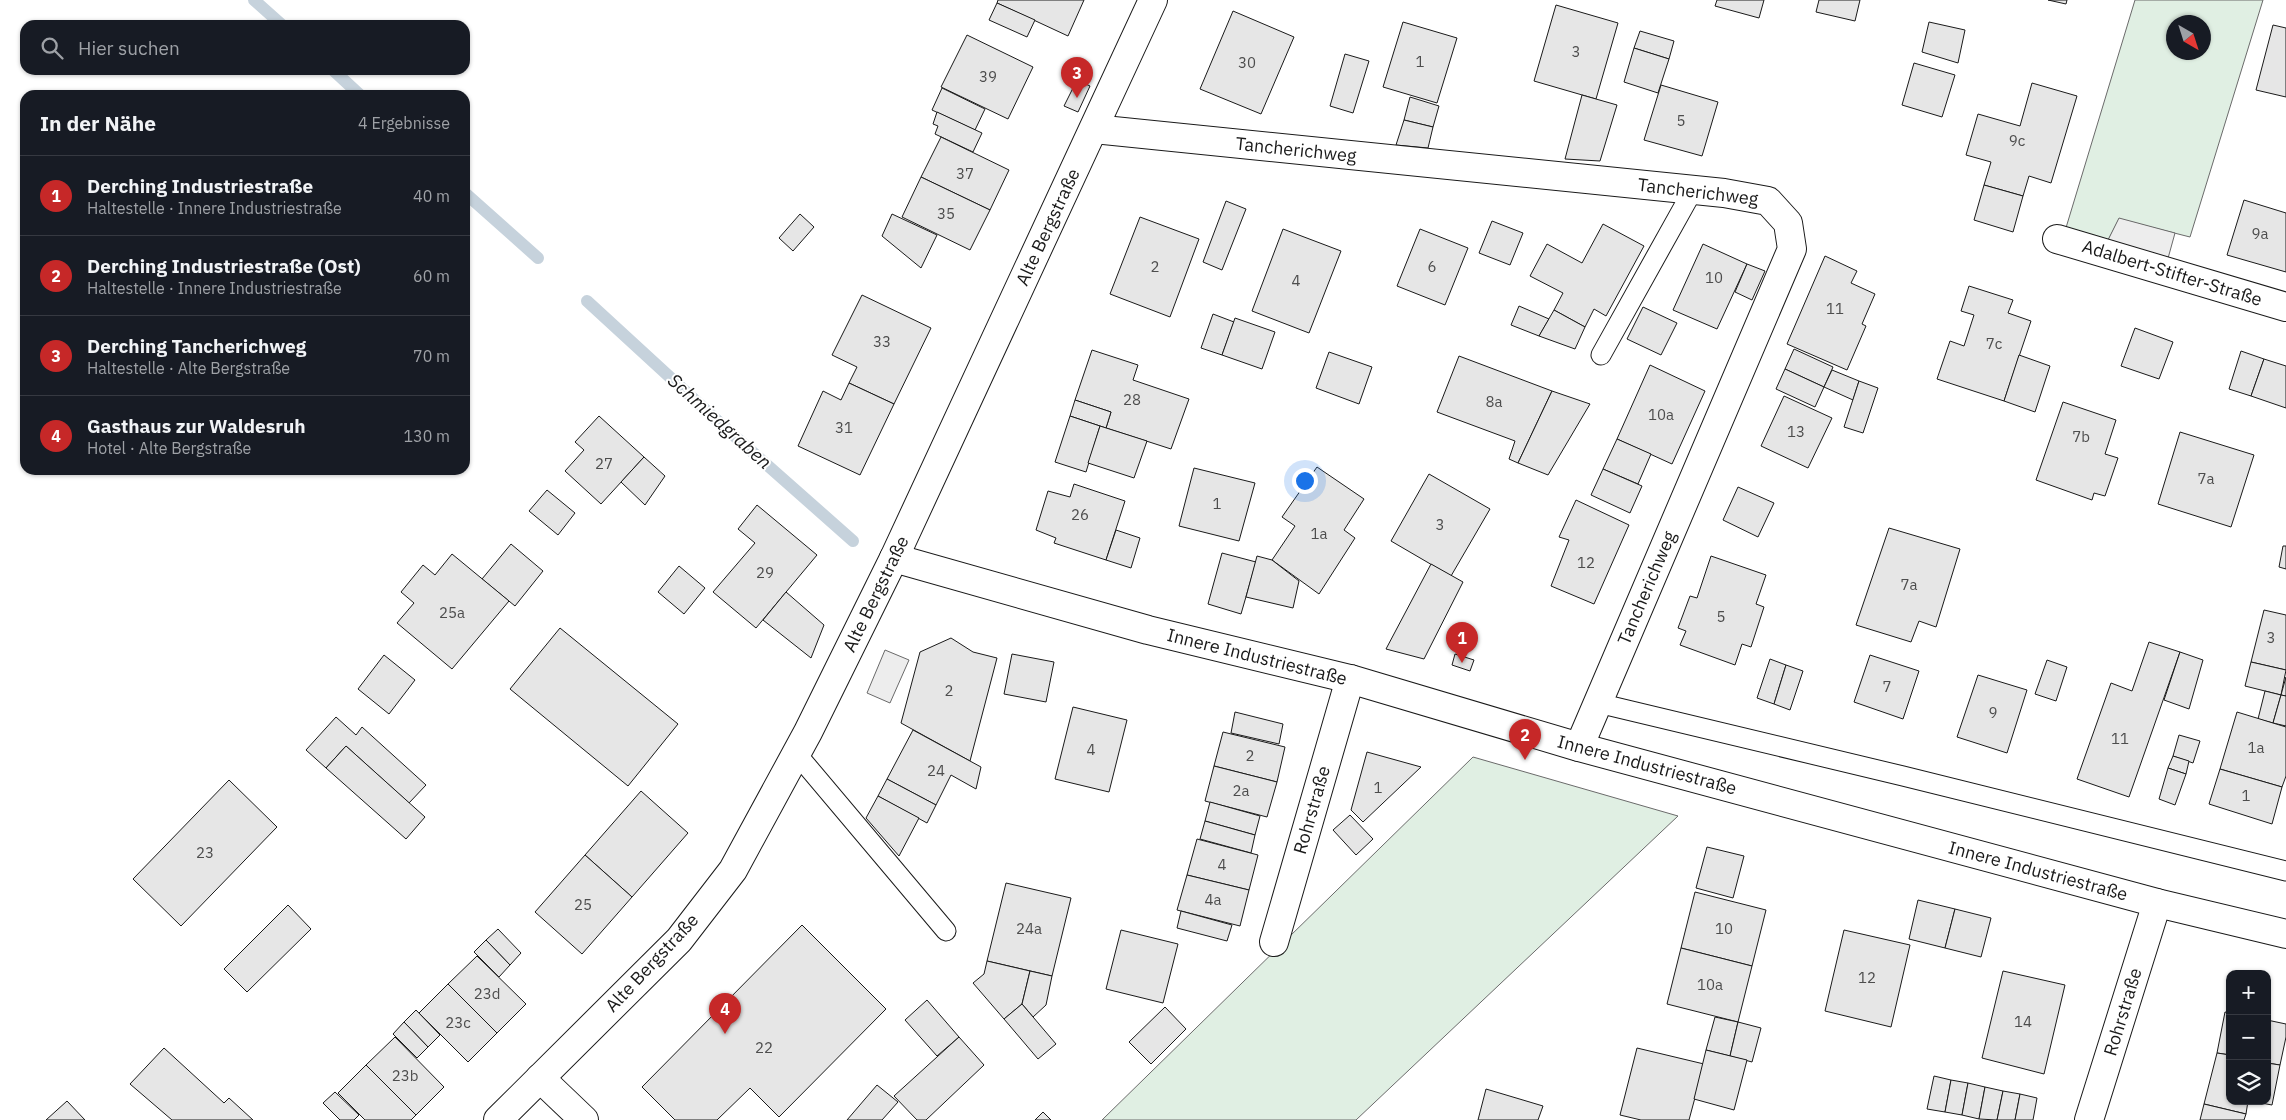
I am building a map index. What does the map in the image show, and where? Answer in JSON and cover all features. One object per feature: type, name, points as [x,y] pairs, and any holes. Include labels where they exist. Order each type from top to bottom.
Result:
[{"type":"street","name":"Alte Bergstraße","points":[[498,1120],[679,940],[732,870],[796,753],[894,558],[1153,0]]},
{"type":"street","name":"Tancherichweg","points":[[1094,129],[1724,193],[1768,201],[1788,223],[1792,249],[1579,747]]},
{"type":"street","name":"Adalbert-Stifter-Straße","points":[[2057,239],[2286,307]]},
{"type":"street","name":"Innere Industriestraße","points":[[894,558],[1148,630],[1350,679],[1579,747],[2157,903],[2286,934]]},
{"type":"street","name":"Rohrstraße","points":[[1274,942],[1350,679]]},
{"type":"street","name":"Rohrstraße","points":[[2089,1120],[2157,903]]},
{"type":"street","points":[[540,1078],[584,1120]]},
{"type":"lane","points":[[1601,355],[1693,190]]},
{"type":"lane","points":[[1598,703],[2286,871]]},
{"type":"lane","points":[[796,753],[946,932]]},
{"type":"green space","points":[[2135,0],[2263,0],[2190,237],[2119,219],[2105,246],[2065,231]]},
{"type":"green space","points":[[1473,757],[1678,816],[1356,1120],[1102,1120]]},
{"type":"shaded area","points":[[2119,218],[2175,233],[2167,262],[2105,246]]},
{"type":"shaded area","points":[[885,650],[909,660],[890,703],[867,693]]},
{"type":"building","points":[[998,0],[1084,0],[1068,36],[997,3]]},
{"type":"building","points":[[1717,0],[1764,0],[1759,18],[1715,6]]},
{"type":"building","points":[[1819,0],[1860,0],[1855,21],[1816,12]]},
{"type":"building","points":[[2048,0],[2067,0],[2066,4]]},
{"type":"building","points":[[997,3],[1035,20],[1027,37],[989,20]]},
{"type":"building","points":[[1556,5],[1618,23],[1596,99],[1534,81]]},
{"type":"building","points":[[1233,11],[1294,37],[1261,114],[1200,89]]},
{"type":"building","points":[[1403,22],[1457,38],[1437,103],[1383,87]]},
{"type":"building","points":[[1929,22],[1965,30],[1958,63],[1922,52]]},
{"type":"building","points":[[2273,25],[2286,28],[2286,97],[2256,90]]},
{"type":"building","points":[[1640,31],[1674,41],[1669,59],[1634,48]]},
{"type":"building","points":[[967,35],[1033,67],[1008,119],[941,87]]},
{"type":"building","points":[[1634,48],[1669,59],[1658,93],[1624,82]]},
{"type":"building","points":[[1345,54],[1369,61],[1353,113],[1330,106]]},
{"type":"building","points":[[1914,63],[1955,75],[1942,117],[1902,105]]},
{"type":"building","points":[[1077,80],[1090,86],[1078,112],[1064,106]]},
{"type":"building","points":[[2032,83],[2077,96],[2051,183],[2029,176],[2023,196],[1984,185],[1991,162],[1966,155],[1978,114],[2020,126]]},
{"type":"building","points":[[1661,85],[1718,102],[1702,156],[1644,140]]},
{"type":"building","points":[[942,88],[985,109],[975,130],[932,110]]},
{"type":"building","points":[[1582,95],[1617,105],[1600,161],[1565,159]]},
{"type":"building","points":[[1410,97],[1439,106],[1433,127],[1404,120]]},
{"type":"building","points":[[937,112],[982,133],[973,152],[935,134],[938,126],[933,124]]},
{"type":"building","points":[[1404,120],[1433,127],[1428,148],[1396,145]]},
{"type":"building","points":[[941,137],[1009,170],[990,210],[921,177]]},
{"type":"building","points":[[921,177],[990,210],[970,250],[902,217]]},
{"type":"building","points":[[1984,185],[2023,196],[2013,232],[1974,220]]},
{"type":"building","points":[[2244,200],[2286,213],[2286,272],[2227,255]]},
{"type":"building","points":[[1226,201],[1246,209],[1222,270],[1203,262]]},
{"type":"building","points":[[800,214],[814,227],[793,251],[779,238]]},
{"type":"building","points":[[892,214],[937,235],[921,268],[882,236]]},
{"type":"building","points":[[1140,217],[1199,239],[1170,317],[1110,294]]},
{"type":"building","points":[[1492,221],[1523,233],[1510,265],[1479,253]]},
{"type":"building","points":[[1603,224],[1644,246],[1606,316],[1594,309],[1585,327],[1554,310],[1563,293],[1530,276],[1547,244],[1582,263]]},
{"type":"building","points":[[1283,229],[1341,251],[1309,333],[1252,311]]},
{"type":"building","points":[[1420,229],[1468,248],[1445,305],[1397,286]]},
{"type":"building","points":[[1703,244],[1747,264],[1717,329],[1673,310]]},
{"type":"building","points":[[1825,256],[1857,271],[1851,283],[1875,294],[1862,324],[1866,326],[1847,370],[1787,344]]},
{"type":"building","points":[[1747,264],[1765,271],[1752,300],[1735,292]]},
{"type":"building","points":[[1969,286],[2013,300],[2008,313],[2031,321],[2004,401],[1937,379],[1950,341],[1964,346],[1974,315],[1961,311]]},
{"type":"building","points":[[862,295],[931,328],[894,404],[849,383],[857,367],[832,355]]},
{"type":"building","points":[[1519,306],[1549,319],[1539,336],[1511,325]]},
{"type":"building","points":[[1643,307],[1677,323],[1661,355],[1627,339]]},
{"type":"building","points":[[1554,310],[1585,327],[1575,349],[1539,336]]},
{"type":"building","points":[[1213,314],[1234,322],[1222,355],[1201,348]]},
{"type":"building","points":[[1235,318],[1275,332],[1262,369],[1222,355]]},
{"type":"building","points":[[2135,328],[2173,342],[2159,379],[2121,366]]},
{"type":"building","points":[[1794,349],[1833,367],[1824,387],[1785,369]]},
{"type":"building","points":[[1092,350],[1138,365],[1133,380],[1189,399],[1171,449],[1106,428],[1111,412],[1075,400]]},
{"type":"building","points":[[2241,351],[2264,359],[2251,396],[2229,389]]},
{"type":"building","points":[[1329,352],[1372,367],[1359,404],[1316,388]]},
{"type":"building","points":[[2019,355],[2050,366],[2035,412],[2004,401]]},
{"type":"building","points":[[1459,356],[1552,391],[1518,463],[1509,459],[1515,441],[1437,412]]},
{"type":"building","points":[[2264,359],[2286,366],[2286,408],[2251,396]]},
{"type":"building","points":[[1650,365],[1705,391],[1672,464],[1617,439]]},
{"type":"building","points":[[1785,369],[1824,387],[1815,407],[1776,389]]},
{"type":"building","points":[[1832,370],[1859,381],[1853,400],[1824,387]]},
{"type":"building","points":[[1859,381],[1878,388],[1863,433],[1844,427]]},
{"type":"building","points":[[849,383],[894,404],[860,475],[798,446],[823,391],[841,400]]},
{"type":"building","points":[[1552,391],[1590,404],[1548,475],[1518,463]]},
{"type":"building","points":[[1784,396],[1832,418],[1808,468],[1761,446]]},
{"type":"building","points":[[1075,400],[1111,412],[1106,428],[1070,416]]},
{"type":"building","points":[[2063,402],[2116,420],[2105,454],[2118,458],[2105,496],[2094,493],[2092,500],[2036,480]]},
{"type":"building","points":[[599,416],[644,457],[601,504],[565,471],[584,450],[575,442]]},
{"type":"building","points":[[1070,416],[1100,426],[1086,472],[1055,462]]},
{"type":"building","points":[[1100,426],[1147,441],[1134,478],[1088,463]]},
{"type":"building","points":[[2180,432],[2254,455],[2231,527],[2158,504]]},
{"type":"building","points":[[1617,439],[1651,454],[1638,484],[1603,469]]},
{"type":"building","points":[[644,457],[665,476],[645,505],[621,482]]},
{"type":"building","points":[[1317,467],[1364,499],[1344,530],[1355,538],[1319,594],[1272,560],[1295,526],[1282,517]]},
{"type":"building","points":[[1194,468],[1255,483],[1239,541],[1179,526]]},
{"type":"building","points":[[1603,469],[1642,486],[1630,513],[1591,495]]},
{"type":"building","points":[[1429,474],[1490,509],[1451,576],[1391,541]]},
{"type":"building","points":[[1074,484],[1125,501],[1106,560],[1054,543],[1056,538],[1036,530],[1048,491],[1070,497]]},
{"type":"building","points":[[1738,487],[1774,503],[1758,537],[1723,520]]},
{"type":"building","points":[[547,490],[575,513],[558,535],[529,511]]},
{"type":"building","points":[[1576,500],[1629,525],[1594,604],[1551,586],[1569,540],[1559,537]]},
{"type":"building","points":[[757,505],[817,555],[756,628],[713,592],[755,543],[738,529]]},
{"type":"building","points":[[1889,528],[1960,549],[1936,627],[1919,621],[1911,642],[1856,625]]},
{"type":"building","points":[[1116,530],[1140,538],[1131,568],[1106,560]]},
{"type":"building","points":[[511,544],[543,571],[515,606],[482,579]]},
{"type":"building","points":[[2283,546],[2286,546],[2286,569],[2279,567]]},
{"type":"building","points":[[1222,553],[1256,562],[1241,614],[1208,604]]},
{"type":"building","points":[[452,554],[509,601],[452,669],[397,623],[414,603],[401,592],[423,565],[435,575]]},
{"type":"building","points":[[1257,556],[1272,560],[1299,581],[1293,608],[1246,597]]},
{"type":"building","points":[[1711,556],[1766,575],[1756,604],[1764,607],[1751,647],[1742,644],[1735,665],[1680,645],[1686,631],[1678,628],[1690,596],[1697,598]]},
{"type":"building","points":[[1431,564],[1463,582],[1424,659],[1386,649]]},
{"type":"building","points":[[679,566],[705,588],[684,614],[658,592]]},
{"type":"building","points":[[786,592],[824,625],[811,658],[763,620]]},
{"type":"building","points":[[2264,610],[2286,615],[2286,670],[2251,662]]},
{"type":"building","points":[[560,628],[678,724],[628,786],[510,689]]},
{"type":"building","points":[[951,638],[973,652],[997,658],[970,761],[901,723],[920,652]]},
{"type":"building","points":[[2149,642],[2180,652],[2129,797],[2077,779],[2111,683],[2132,691]]},
{"type":"building","points":[[2180,652],[2203,660],[2189,709],[2164,700]]},
{"type":"building","points":[[1012,654],[1054,662],[1046,702],[1004,694]]},
{"type":"building","points":[[1455,654],[1474,660],[1470,671],[1452,665]]},
{"type":"building","points":[[384,655],[415,680],[389,714],[358,689]]},
{"type":"building","points":[[1870,655],[1919,671],[1903,719],[1854,702]]},
{"type":"building","points":[[1770,659],[1786,665],[1774,704],[1757,698]]},
{"type":"building","points":[[2047,660],[2067,667],[2056,701],[2035,694]]},
{"type":"building","points":[[2251,662],[2286,670],[2281,695],[2245,686]]},
{"type":"building","points":[[1786,665],[1803,671],[1790,710],[1774,704]]},
{"type":"building","points":[[1978,675],[2027,690],[2007,753],[1957,737]]},
{"type":"building","points":[[2286,677],[2286,696],[2281,695]]},
{"type":"building","points":[[2265,691],[2281,695],[2273,723],[2258,719]]},
{"type":"building","points":[[2281,695],[2286,696],[2286,726],[2273,723]]},
{"type":"building","points":[[1073,707],[1127,720],[1109,792],[1055,779]]},
{"type":"building","points":[[1235,712],[1283,724],[1279,744],[1231,733]]},
{"type":"building","points":[[2237,712],[2286,727],[2286,776],[2282,787],[2220,769]]},
{"type":"building","points":[[336,717],[356,735],[362,727],[426,785],[409,803],[346,746],[326,768],[306,750]]},
{"type":"building","points":[[913,730],[981,767],[976,789],[951,775],[936,805],[887,779]]},
{"type":"building","points":[[1223,732],[1285,747],[1277,782],[1214,766]]},
{"type":"building","points":[[2179,735],[2200,741],[2193,763],[2173,756]]},
{"type":"building","points":[[346,746],[425,817],[406,839],[326,768]]},
{"type":"building","points":[[1367,752],[1421,767],[1363,822],[1351,810]]},
{"type":"building","points":[[2173,756],[2189,761],[2186,774],[2168,768]]},
{"type":"building","points":[[1214,766],[1277,782],[1267,817],[1205,801]]},
{"type":"building","points":[[2168,768],[2186,774],[2175,805],[2159,799]]},
{"type":"building","points":[[2220,769],[2282,787],[2272,824],[2209,804]]},
{"type":"building","points":[[887,779],[936,805],[927,823],[878,796]]},
{"type":"building","points":[[229,780],[277,827],[181,926],[133,879]]},
{"type":"building","points":[[641,791],[688,833],[632,897],[585,855]]},
{"type":"building","points":[[878,796],[919,818],[899,856],[866,818]]},
{"type":"building","points":[[1210,802],[1260,816],[1255,835],[1205,821]]},
{"type":"building","points":[[1350,815],[1373,839],[1356,855],[1333,830]]},
{"type":"building","points":[[1205,821],[1255,835],[1251,853],[1200,839]]},
{"type":"building","points":[[1197,839],[1258,855],[1249,890],[1187,875]]},
{"type":"building","points":[[1707,847],[1744,856],[1733,898],[1696,888]]},
{"type":"building","points":[[585,855],[632,897],[582,954],[535,912]]},
{"type":"building","points":[[1187,875],[1249,890],[1240,926],[1177,910]]},
{"type":"building","points":[[1006,883],[1071,898],[1052,976],[987,961]]},
{"type":"building","points":[[1695,892],[1766,910],[1752,966],[1681,948]]},
{"type":"building","points":[[1918,900],[1955,909],[1945,948],[1909,939]]},
{"type":"building","points":[[288,905],[311,929],[247,992],[224,969]]},
{"type":"building","points":[[1955,909],[1991,918],[1981,957],[1945,948]]},
{"type":"building","points":[[1181,911],[1232,925],[1227,941],[1177,928]]},
{"type":"building","points":[[802,925],[886,1009],[779,1117],[750,1088],[717,1120],[675,1120],[642,1087]]},
{"type":"building","points":[[498,929],[521,953],[510,965],[486,940]]},
{"type":"building","points":[[1121,930],[1178,944],[1163,1003],[1106,989]]},
{"type":"building","points":[[1844,930],[1910,945],[1891,1027],[1825,1011]]},
{"type":"building","points":[[486,940],[510,965],[499,977],[474,952]]},
{"type":"building","points":[[1681,948],[1752,966],[1738,1022],[1667,1004]]},
{"type":"building","points":[[477,956],[526,1004],[497,1033],[448,984]]},
{"type":"building","points":[[987,961],[1030,971],[1022,1004],[1004,1019],[973,983],[984,974]]},
{"type":"building","points":[[1030,971],[1052,976],[1046,1005],[1033,1017],[1022,1004]]},
{"type":"building","points":[[2003,971],[2065,985],[2044,1074],[1982,1058]]},
{"type":"building","points":[[448,984],[497,1033],[468,1062],[419,1013]]},
{"type":"building","points":[[927,1000],[959,1037],[937,1056],[905,1020]]},
{"type":"building","points":[[1022,1004],[1056,1044],[1038,1059],[1004,1019]]},
{"type":"building","points":[[1165,1007],[1186,1029],[1151,1064],[1129,1042]]},
{"type":"building","points":[[416,1010],[440,1035],[428,1047],[404,1022]]},
{"type":"building","points":[[2225,1012],[2226,1012],[2226,1054],[2217,1053]]},
{"type":"building","points":[[1715,1017],[1738,1022],[1730,1056],[1706,1050]]},
{"type":"building","points":[[2271,1021],[2286,1024],[2286,1037],[2280,1065],[2271,1064]]},
{"type":"building","points":[[404,1022],[428,1047],[417,1058],[393,1034]]},
{"type":"building","points":[[1738,1022],[1761,1028],[1752,1062],[1730,1056]]},
{"type":"building","points":[[395,1037],[444,1087],[416,1115],[366,1065]]},
{"type":"building","points":[[959,1037],[984,1065],[926,1120],[917,1120],[894,1096]]},
{"type":"building","points":[[164,1048],[224,1103],[229,1098],[253,1120],[172,1120],[130,1084]]},
{"type":"building","points":[[1637,1048],[1704,1064],[1689,1120],[1641,1120],[1620,1115]]},
{"type":"building","points":[[1706,1050],[1747,1060],[1734,1110],[1694,1099]]},
{"type":"building","points":[[2217,1053],[2226,1054],[2226,1105],[2247,1105],[2246,1114],[2204,1104]]},
{"type":"building","points":[[2271,1064],[2280,1065],[2271,1105]]},
{"type":"building","points":[[366,1065],[416,1115],[411,1120],[365,1120],[338,1093]]},
{"type":"building","points":[[1934,1076],[1951,1080],[1945,1112],[1927,1109]]},
{"type":"building","points":[[1951,1080],[1968,1083],[1962,1115],[1945,1112]]},
{"type":"building","points":[[1968,1083],[1985,1087],[1979,1119],[1962,1115]]},
{"type":"building","points":[[877,1085],[898,1102],[882,1120],[847,1120]]},
{"type":"building","points":[[1985,1087],[2003,1091],[1997,1120],[1979,1119]]},
{"type":"building","points":[[1486,1089],[1543,1106],[1538,1120],[1478,1120]]},
{"type":"building","points":[[2003,1091],[2020,1094],[2015,1120],[1997,1120]]},
{"type":"building","points":[[335,1092],[359,1115],[354,1120],[340,1120],[323,1103]]},
{"type":"building","points":[[2020,1094],[2037,1098],[2033,1120],[2015,1120]]},
{"type":"building","points":[[67,1101],[85,1120],[46,1120]]},
{"type":"building","points":[[2204,1104],[2246,1114],[2244,1120],[2200,1120]]},
{"type":"building","points":[[1043,1112],[1051,1120],[1035,1120]]},
{"type":"waterway","name":"Schmiedgraben","points":[[254,0],[276,20]]},
{"type":"waterway","name":"Schmiedgraben","points":[[338,75],[355,90]]},
{"type":"waterway","name":"Schmiedgraben","points":[[470,197],[538,258]]},
{"type":"waterway","name":"Schmiedgraben","points":[[587,301],[722,425],[853,541]]},
{"type":"place","name":"Derching Tancherichweg","points":[[1077,98]]},
{"type":"place","name":"Derching Industriestraße","points":[[1462,663]]},
{"type":"place","name":"Derching Industriestraße (Ost)","points":[[1525,760]]},
{"type":"place","name":"Gasthaus zur Waldesruh","points":[[725,1034]]}]
